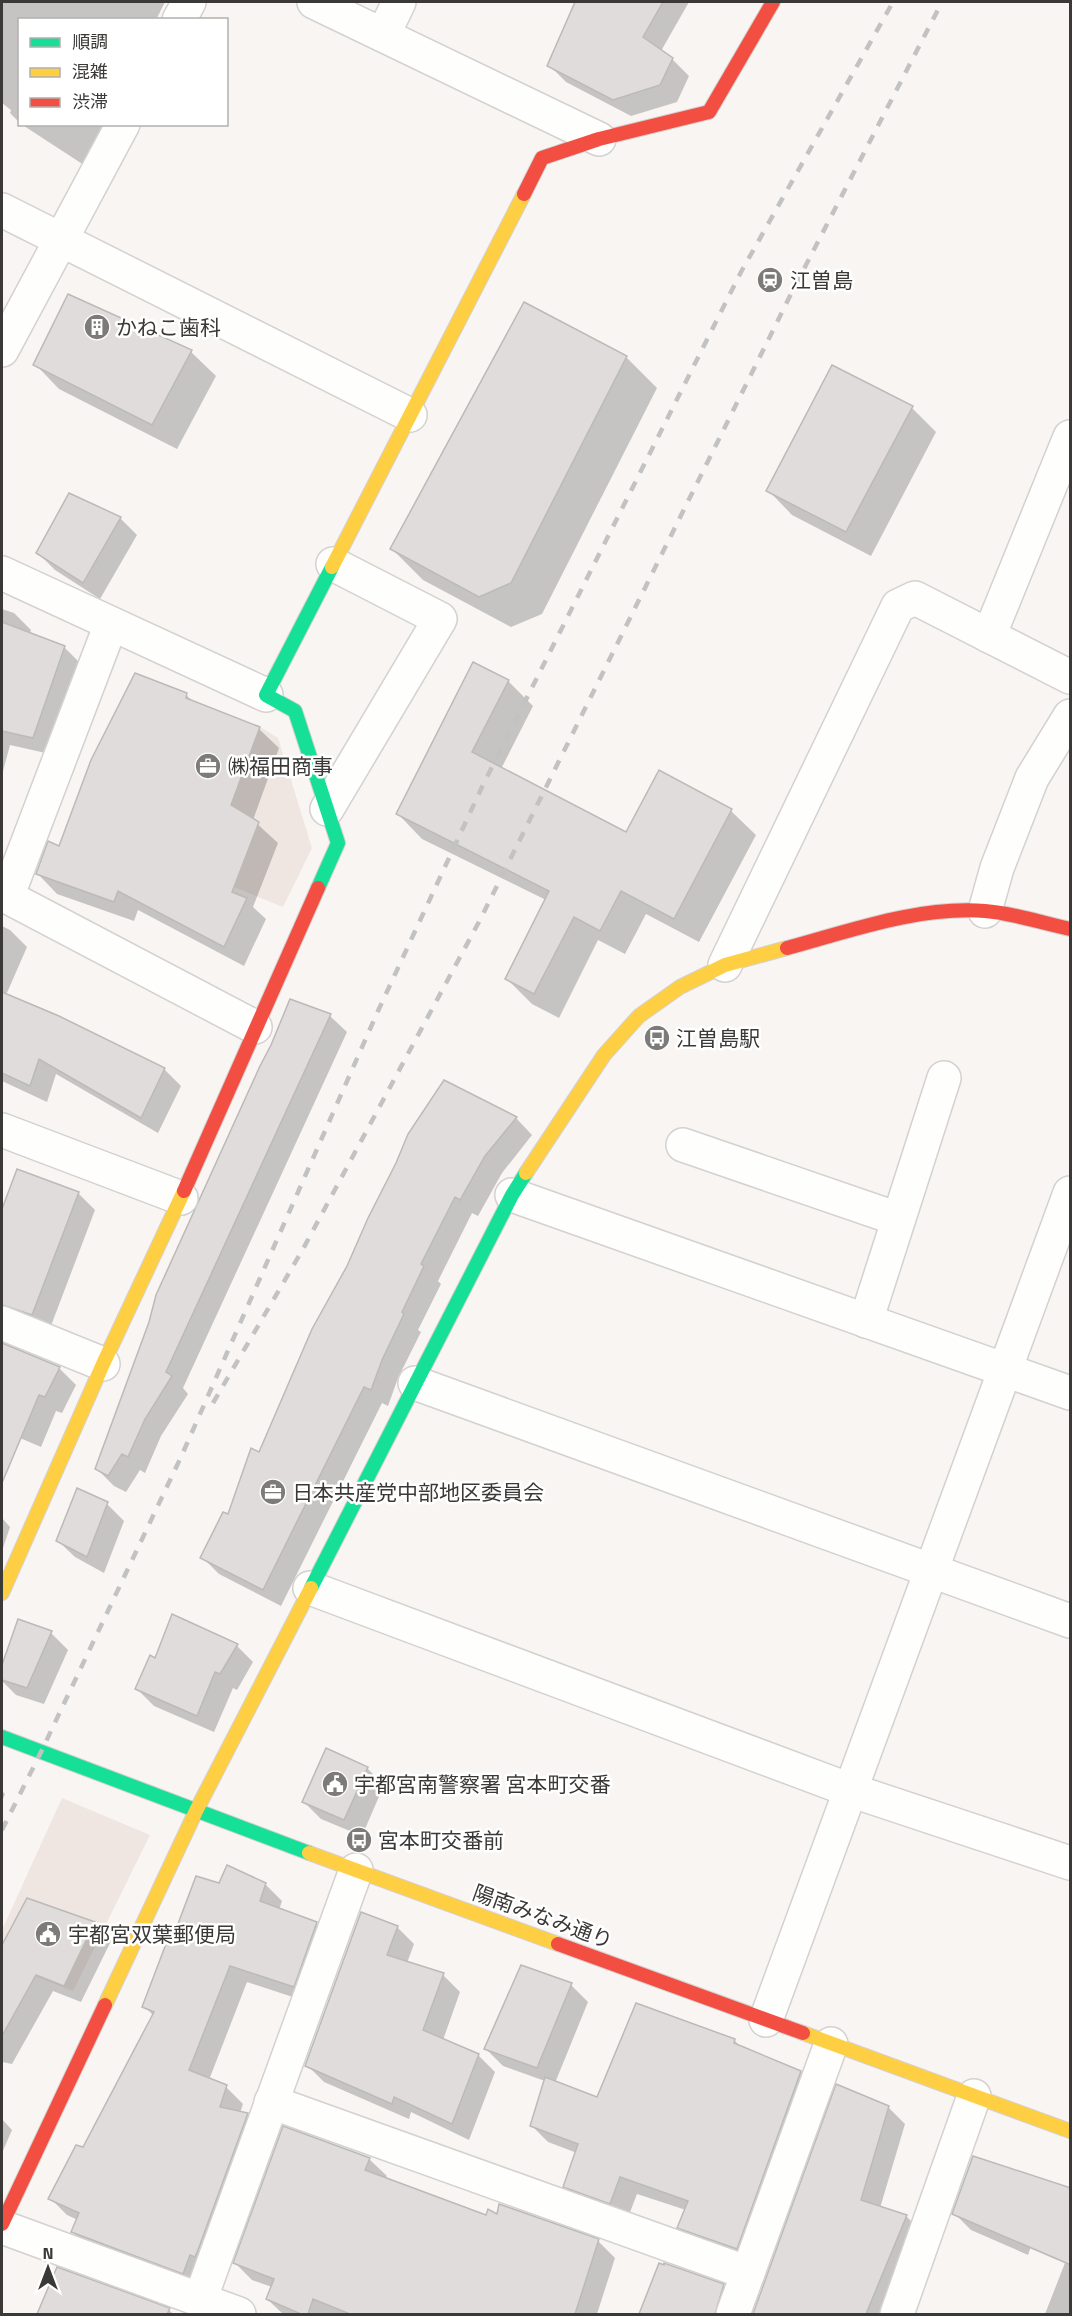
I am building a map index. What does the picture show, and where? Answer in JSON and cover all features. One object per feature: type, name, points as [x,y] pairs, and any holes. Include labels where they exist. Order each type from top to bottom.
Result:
[{"type":"street","points":[[180,18],[189,2]]},
{"type":"street","points":[[314,2],[599,139]]},
{"type":"street","points":[[383,35],[399,2]]},
{"type":"street","points":[[266,695],[542,158],[599,139],[709,112],[773,2]]},
{"type":"street","points":[[2,350],[122,126]]},
{"type":"street","points":[[2,210],[410,415]]},
{"type":"street","points":[[989,636],[1071,437]]},
{"type":"street","points":[[327,809],[440,619],[333,564]]},
{"type":"street","points":[[2,573],[266,695],[295,711],[338,843],[181,1198],[103,1364],[2,1593]]},
{"type":"street","points":[[725,965],[898,606],[915,598],[1071,677]]},
{"type":"street","points":[[111,624],[4,896],[255,1027]]},
{"type":"street","points":[[985,911],[997,868],[1032,778],[1071,716]]},
{"type":"street","points":[[239,2314],[2,2225],[196,1811],[512,1195],[604,1055],[639,1016],[680,987],[725,965],[882,923],[931,913],[985,911],[1071,929]]},
{"type":"street","points":[[866,1321],[944,1078]]},
{"type":"street","points":[[2,1130],[181,1198]]},
{"type":"street","points":[[683,1145],[898,1219]]},
{"type":"street","points":[[766,2020],[930,1570],[1071,1193]]},
{"type":"street","points":[[512,1195],[1071,1393]]},
{"type":"street","points":[[2,1323],[103,1364]]},
{"type":"street","points":[[415,1383],[1071,1621]]},
{"type":"street","points":[[310,1588],[850,1790],[1071,1863]]},
{"type":"street","name":"陽南みなみ通り","points":[[2,1737],[356,1870],[1071,2131]]},
{"type":"street","points":[[200,2300],[356,1870]]},
{"type":"street","points":[[733,2314],[831,2044]]},
{"type":"street","points":[[897,2314],[974,2096]]},
{"type":"street","points":[[271,2102],[748,2273]]},
{"type":"shaded area","points":[[260,727],[278,738],[312,848],[283,907],[234,887],[151,814]]},
{"type":"shaded area","points":[[62,1798],[150,1835],[73,1991],[2,1963],[2,1930]]},
{"type":"building","points":[[575,2],[663,2],[643,37],[673,58],[660,85],[613,100],[547,66]]},
{"type":"building","name":"かねこ歯科","points":[[68,294],[192,350],[152,425],[33,365]]},
{"type":"building","points":[[524,302],[627,356],[511,583],[479,597],[390,549]]},
{"type":"building","points":[[832,365],[913,406],[846,532],[766,491]]},
{"type":"building","points":[[69,493],[121,517],[83,583],[36,553]]},
{"type":"building","points":[[2,622],[65,646],[33,738],[2,731]]},
{"type":"building","points":[[473,662],[509,680],[472,752],[626,832],[659,770],[732,809],[674,919],[621,891],[600,931],[574,917],[534,994],[505,979],[549,891],[396,814]]},
{"type":"building","points":[[135,673],[187,693],[186,698],[260,727],[231,805],[259,822],[232,892],[247,898],[224,947],[118,891],[114,902],[36,874],[48,841],[59,846],[91,760]]},
{"type":"building","points":[[2,992],[59,1016],[165,1068],[141,1118],[39,1059],[30,1086],[2,1073]]},
{"type":"building","points":[[290,999],[331,1014],[166,1372],[172,1376],[145,1419],[128,1457],[122,1454],[108,1476],[95,1469],[149,1322],[156,1295]]},
{"type":"building","points":[[444,1080],[517,1117],[485,1156],[460,1200],[455,1197],[421,1264],[424,1266],[402,1312],[404,1314],[382,1360],[371,1390],[364,1387],[263,1590],[200,1558],[223,1512],[228,1514],[251,1448],[259,1452],[312,1329],[347,1266],[408,1134]]},
{"type":"building","points":[[17,1169],[79,1192],[32,1315],[2,1305],[2,1209]]},
{"type":"building","points":[[2,1343],[60,1367],[45,1397],[39,1395],[2,1483]]},
{"type":"building","points":[[77,1488],[108,1502],[87,1557],[56,1541]]},
{"type":"building","points":[[172,1614],[238,1644],[220,1674],[215,1672],[197,1716],[135,1689],[150,1655],[155,1658]]},
{"type":"building","points":[[18,1619],[52,1631],[27,1688],[2,1680],[2,1665]]},
{"type":"building","name":"宇都宮南警察署 宮本町交番","points":[[326,1748],[368,1767],[344,1820],[302,1802]]},
{"type":"building","points":[[227,1865],[266,1883],[260,1901],[317,1922],[294,1987],[230,1966],[189,2070],[227,2085],[220,2107],[248,2113],[198,2250],[195,2257],[190,2255],[183,2274],[71,2232],[79,2213],[48,2199],[76,2145],[83,2147],[154,2012],[142,2007],[166,1944],[170,1945],[196,1876],[219,1883]]},
{"type":"building","name":"宇都宮双葉郵便局","points":[[27,1898],[95,1922],[64,1986],[36,1975],[2,2036],[2,1945]]},
{"type":"building","points":[[361,1912],[398,1926],[387,1955],[444,1973],[423,2030],[479,2054],[452,2124],[394,2097],[392,2104],[305,2066]]},
{"type":"building","points":[[521,1965],[572,1983],[537,2068],[484,2049]]},
{"type":"building","points":[[636,2003],[735,2039],[734,2043],[801,2071],[737,2249],[677,2228],[688,2201],[620,2177],[610,2204],[563,2187],[578,2144],[530,2126],[545,2077],[597,2097]]},
{"type":"building","points":[[836,2084],[889,2106],[861,2200],[907,2215],[866,2314],[753,2314]]},
{"type":"building","points":[[283,2126],[370,2158],[365,2170],[486,2215],[488,2209],[497,2214],[499,2204],[599,2239],[575,2314],[350,2314],[313,2299],[308,2314],[301,2314],[266,2299],[274,2279],[233,2263]]},
{"type":"building","points":[[973,2156],[1071,2188],[1071,2265],[952,2214]]},
{"type":"building","points":[[659,2263],[724,2284],[715,2314],[639,2314]]},
{"type":"building","points":[[57,2267],[170,2308],[167,2314],[37,2314]]},
{"type":"railway","points":[[2,1830],[181,1457],[378,1011],[482,787],[741,272],[893,2]]},
{"type":"railway","points":[[213,1403],[303,1249],[481,918],[793,290],[942,2]]},
{"type":"traffic: fast","points":[[318,888],[338,843],[295,711],[266,695],[332,567]]},
{"type":"traffic: fast","points":[[311,1588],[512,1195],[526,1173]]},
{"type":"traffic: fast","points":[[2,1737],[309,1853]]},
{"type":"traffic: slow","points":[[332,567],[524,194]]},
{"type":"traffic: slow","points":[[526,1173],[604,1055],[639,1016],[680,987],[725,965],[787,948]]},
{"type":"traffic: slow","points":[[2,1593],[103,1364],[184,1191]]},
{"type":"traffic: slow","points":[[105,2005],[196,1811],[311,1588]]},
{"type":"traffic: slow","points":[[309,1853],[558,1944]]},
{"type":"traffic: slow","points":[[803,2033],[1070,2131]]},
{"type":"traffic: jam","points":[[524,194],[542,158],[599,139],[709,112],[773,2]]},
{"type":"traffic: jam","points":[[184,1191],[318,888]]},
{"type":"traffic: jam","points":[[787,948],[884,921],[960,910],[1006,914],[1070,929]]},
{"type":"traffic: jam","points":[[558,1944],[803,2033]]},
{"type":"traffic: jam","points":[[2,2224],[105,2005]]},
{"type":"place","name":"江曽島","points":[[770,280]]},
{"type":"place","name":"かねこ歯科","points":[[97,327]]},
{"type":"place","name":"㈱福田商事","points":[[208,766]]},
{"type":"place","name":"江曽島駅","points":[[657,1038]]},
{"type":"place","name":"日本共産党中部地区委員会","points":[[273,1492]]},
{"type":"place","name":"宇都宮南警察署 宮本町交番","points":[[335,1784]]},
{"type":"place","name":"宮本町交番前","points":[[359,1840]]},
{"type":"place","name":"宇都宮双葉郵便局","points":[[48,1934]]}]
